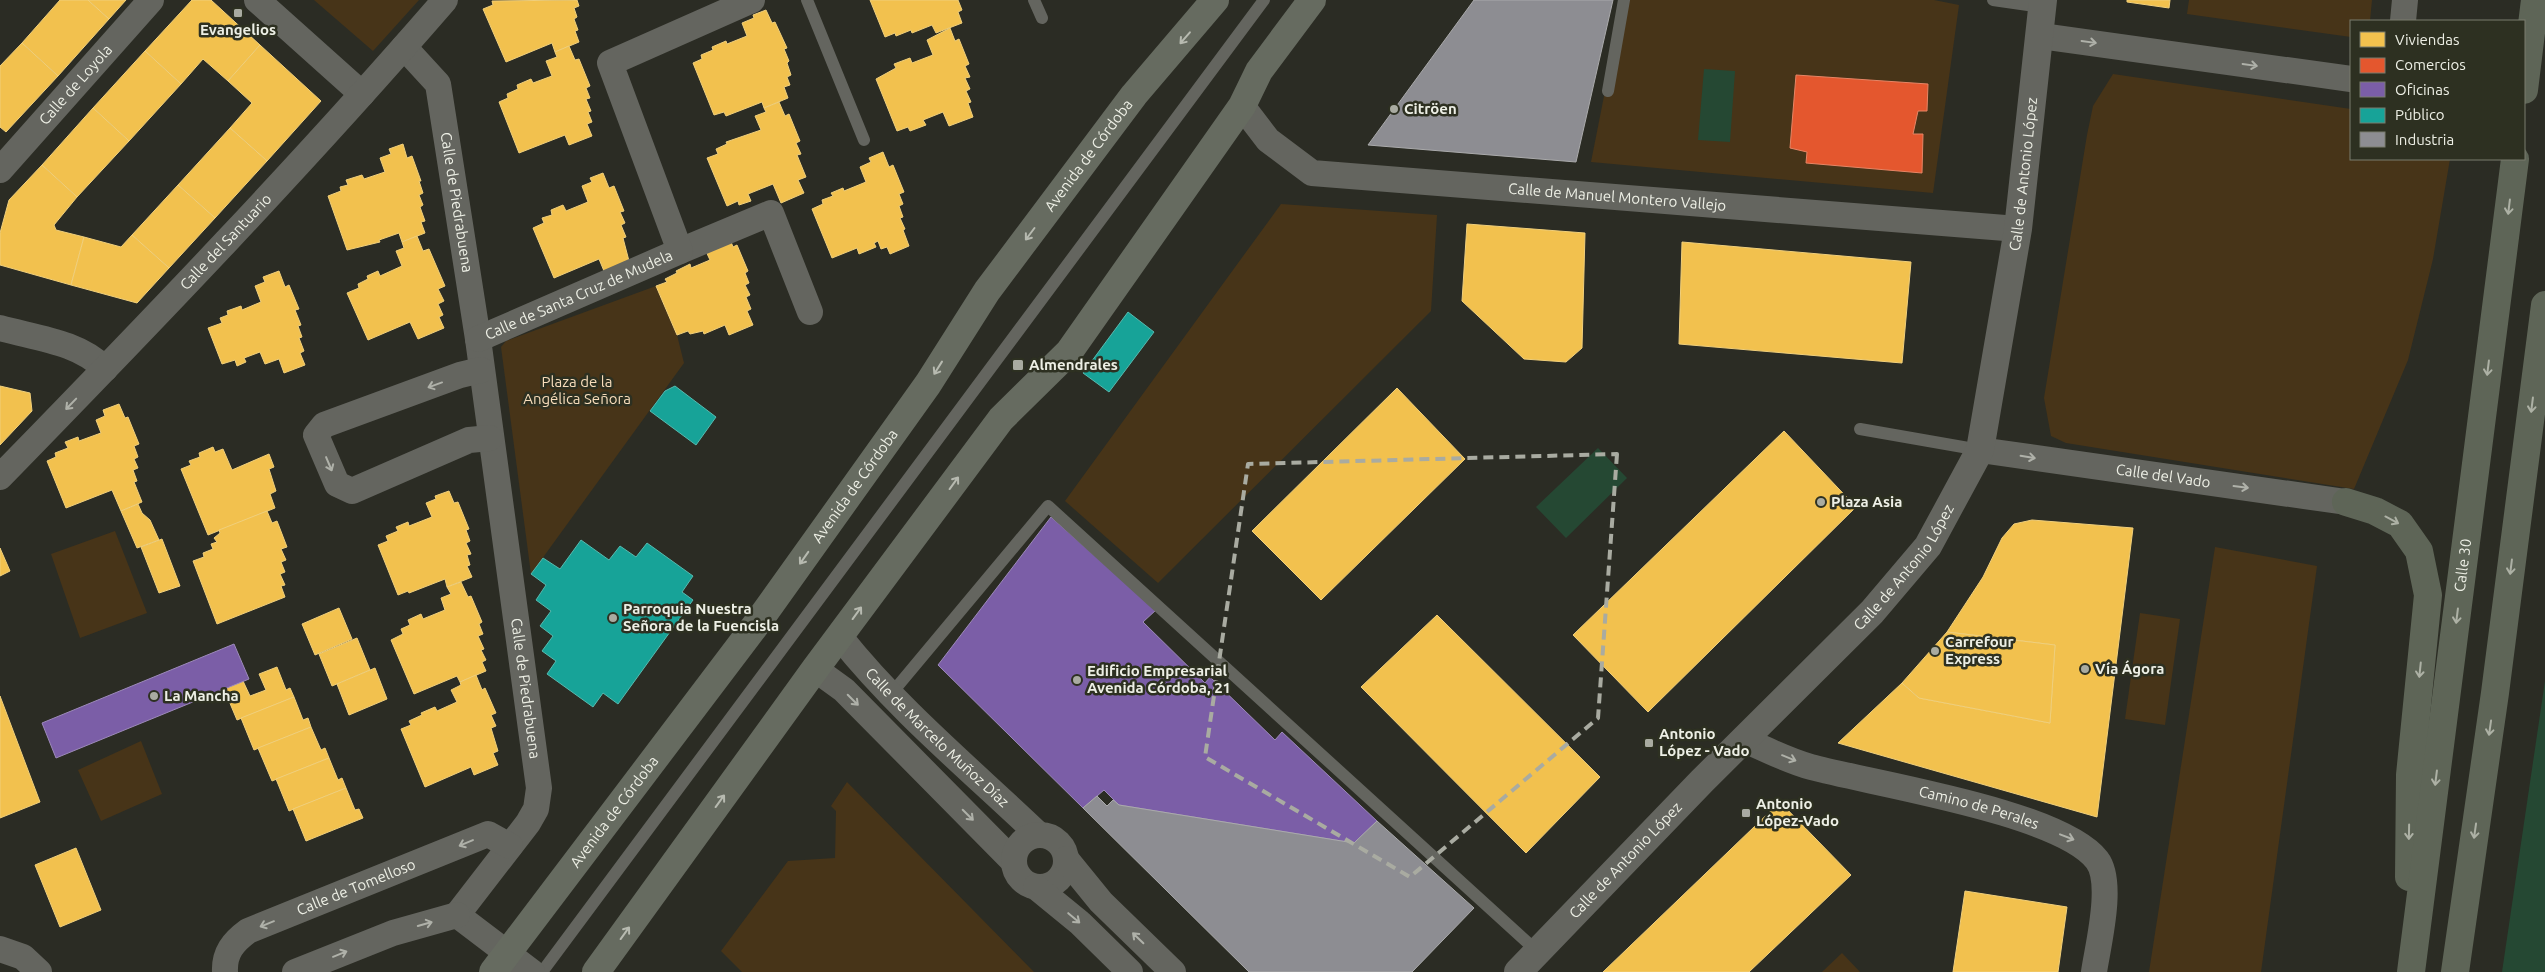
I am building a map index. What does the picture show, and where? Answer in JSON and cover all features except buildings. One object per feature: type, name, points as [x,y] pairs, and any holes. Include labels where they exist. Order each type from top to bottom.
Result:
[{"type":"highway","points":[[2525,82],[2535,0]]},
{"type":"highway","name":"Calle 30","points":[[2412,972],[2515,160]]},
{"type":"highway","points":[[2455,972],[2495,693],[2545,305]]},
{"type":"highway","points":[[2346,502],[2375,511],[2400,524],[2419,551],[2428,595],[2410,775],[2407,972]]},
{"type":"main road","name":"Avenida de Córdoba","points":[[500,963],[758,622],[928,384],[987,291],[1134,95],[1215,0]]},
{"type":"main road","points":[[596,972],[815,669],[1001,419],[1069,352],[1242,106],[1259,71],[1312,0]]},
{"type":"street","name":"Calle de Loyola","points":[[0,170],[151,0]]},
{"type":"street","points":[[257,0],[362,94]]},
{"type":"street","name":"Calle del Santuario","points":[[0,477],[105,369],[362,94],[445,0]]},
{"type":"street","name":"Calle de Santa Cruz de Mudela","points":[[680,251],[610,62],[752,0]]},
{"type":"street","points":[[2403,20],[2405,0]]},
{"type":"street","name":"Calle de Antonio López","points":[[1519,972],[1744,740],[1872,612],[1928,546],[1980,450],[2018,229],[2041,36],[2043,4]]},
{"type":"street","points":[[2041,36],[2350,79]]},
{"type":"street","name":"Calle de Piedrabuena","points":[[404,47],[438,84],[478,339],[539,788],[536,809],[528,823],[457,915]]},
{"type":"street","name":"Calle de Manuel Montero Vallejo","points":[[1242,106],[1268,140],[1312,173],[2018,229]]},
{"type":"street","name":"Calle de Santa Cruz de Mudela","points":[[478,339],[771,213],[810,312]]},
{"type":"street","points":[[0,328],[78,349],[94,358],[105,369]]},
{"type":"street","points":[[481,370],[460,375],[324,425],[316,434],[337,484],[352,491],[469,440],[490,438]]},
{"type":"street","name":"Calle del Vado","points":[[1980,450],[2346,502]]},
{"type":"street","name":"Calle de Marcelo Muñoz Díaz","points":[[840,637],[863,666],[891,694],[1039,835],[1047,836],[1060,844],[1066,859],[1101,902],[1173,972]]},
{"type":"street","name":"Calle de Marcelo Muñoz Díaz","points":[[815,669],[844,690],[1014,862],[1018,875],[1023,881],[1036,887],[1080,922],[1130,972]]},
{"type":"street","name":"Camino de Perales","points":[[1744,740],[1809,766],[1952,799],[2021,820],[2075,840],[2098,861],[2105,885],[2094,972]]},
{"type":"street","name":"Calle de Tomelloso","points":[[226,972],[224,961],[233,943],[248,932],[488,834],[510,846]]},
{"type":"street","points":[[1014,862],[1015,854],[1024,840],[1039,835]]},
{"type":"street","points":[[1036,887],[1052,884],[1058,880],[1063,874],[1066,859]]},
{"type":"street","points":[[295,972],[393,933],[457,915],[500,963],[532,972]]},
{"type":"street","points":[[0,949],[23,956],[41,970]]},
{"type":"lane","points":[[807,0],[864,140]]},
{"type":"lane","points":[[1034,0],[1042,18]]},
{"type":"lane","points":[[542,972],[1264,0]]},
{"type":"lane","points":[[1608,91],[1624,0]]},
{"type":"lane","points":[[1994,0],[2043,4]]},
{"type":"lane","points":[[1860,429],[1980,450]]},
{"type":"lane","points":[[891,694],[1048,506],[1538,952]]},
{"type":"highlighted area","points":[[1617,454],[1598,718],[1410,877],[1205,757],[1248,464]]},
{"type":"green space","points":[[314,0],[419,0],[373,51]]},
{"type":"green space","points":[[1623,0],[1934,0],[1959,5],[1933,193],[1591,162]]},
{"type":"green space","points":[[2189,0],[2372,0],[2370,20],[2350,20],[2350,37],[2187,14]]},
{"type":"green space","points":[[2113,74],[2350,109],[2350,160],[2450,160],[2433,259],[2408,360],[2354,489],[2066,443],[2051,436],[2044,398],[2093,106]]},
{"type":"green space","points":[[1281,204],[1437,215],[1431,311],[1158,583],[1065,501]]},
{"type":"green space","name":"Plaza de la Angélica Señora","points":[[656,286],[677,335],[684,363],[531,574],[501,347],[506,341]]},
{"type":"green space","points":[[115,531],[147,613],[80,638],[51,554]]},
{"type":"green space","points":[[2215,547],[2317,566],[2261,972],[2149,972]]},
{"type":"green space","points":[[2140,613],[2180,619],[2165,725],[2125,719]]},
{"type":"green space","points":[[141,741],[162,794],[101,821],[78,770]]},
{"type":"green space","points":[[847,782],[1034,972],[742,972],[721,951],[788,861],[835,858],[836,811],[831,806]]},
{"type":"green space","points":[[1842,953],[1860,972],[1822,972]]},
{"type":"shaded area","points":[[1704,69],[1735,71],[1730,142],[1698,140]]},
{"type":"shaded area","points":[[1598,448],[1627,478],[1566,538],[1536,507]]},
{"type":"shaded area","points":[[2545,681],[2545,972],[2502,972]]},
{"type":"place","name":"Evangelios","points":[[238,13]]},
{"type":"place","name":"Citröen","points":[[1394,109]]},
{"type":"place","name":"Almendrales","points":[[1018,365]]},
{"type":"place","name":"Plaza Asia","points":[[1821,502]]},
{"type":"place","name":"Parroquia Nuestra Señora de la Fuencisla","points":[[613,618]]},
{"type":"place","name":"Carrefour Express","points":[[1935,651]]},
{"type":"place","name":"Vía Ágora","points":[[2085,669]]},
{"type":"place","name":"Edificio Empresarial Avenida Córdoba, 21","points":[[1077,680]]},
{"type":"place","name":"La Mancha","points":[[154,696]]},
{"type":"place","name":"Antonio López - Vado","points":[[1649,743]]},
{"type":"place","name":"Antonio López-Vado","points":[[1746,813]]}]
